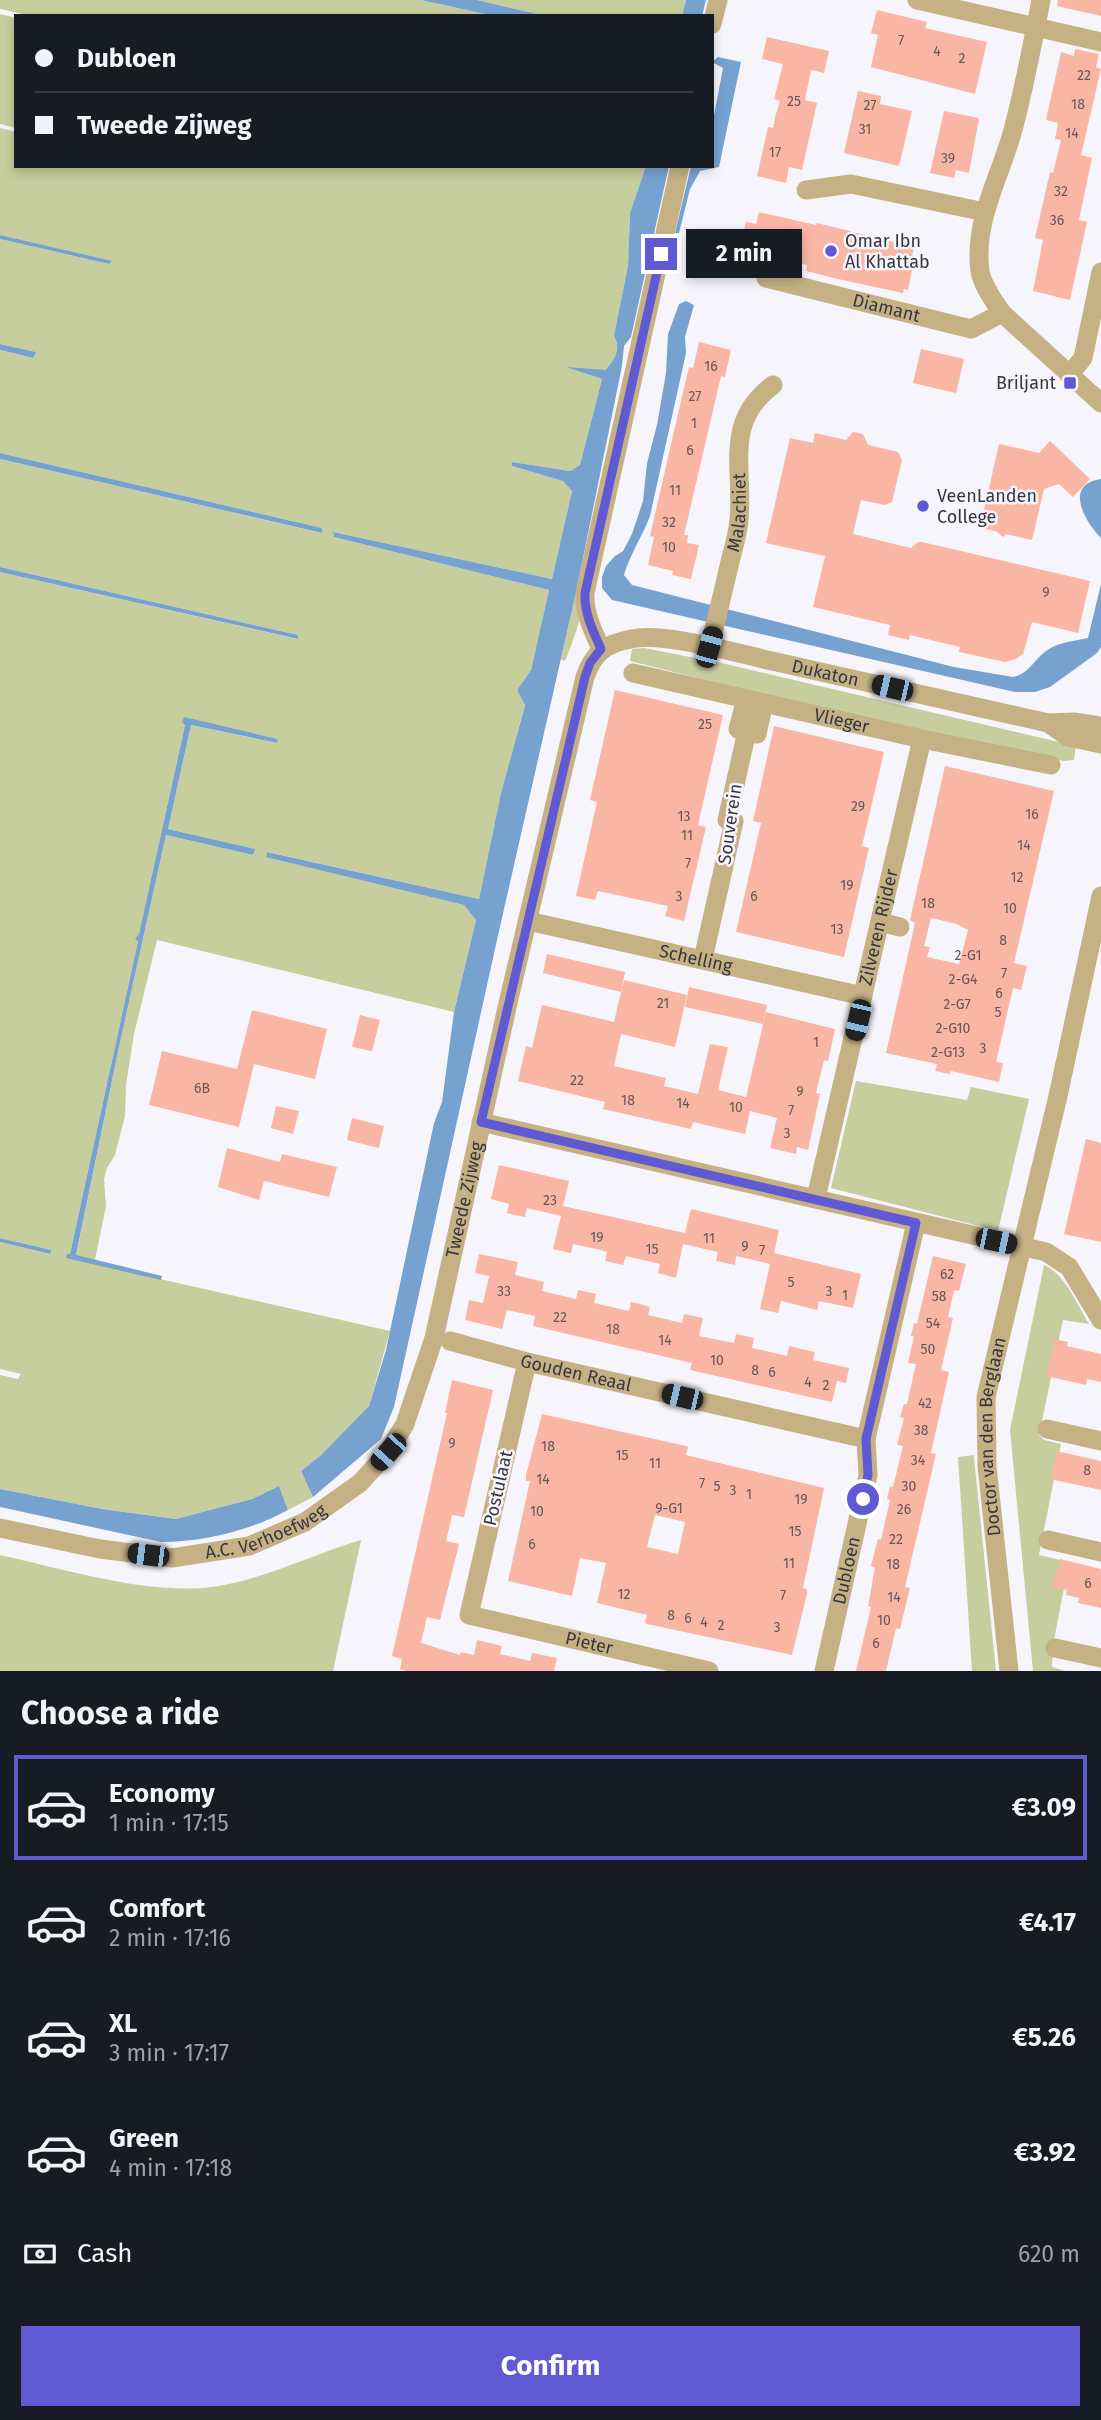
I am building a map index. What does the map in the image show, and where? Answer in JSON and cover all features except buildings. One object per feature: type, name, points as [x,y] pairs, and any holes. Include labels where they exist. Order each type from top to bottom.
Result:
[{"type":"street","points":[[917,0],[1101,42]]},
{"type":"street","points":[[1041,0],[1014,128],[985,212],[979,243],[980,273],[1003,313],[1101,403]]},
{"type":"street","points":[[601,649],[591,627],[585,593],[680,168]]},
{"type":"street","points":[[806,190],[851,184],[985,212]]},
{"type":"street","points":[[1069,376],[1083,358],[1101,272]]},
{"type":"street","name":"Diamant","points":[[766,278],[971,329],[1003,313]]},
{"type":"street","name":"Malachiet","points":[[709,647],[739,520],[740,436],[748,411],[760,395],[773,385]]},
{"type":"street","name":"Dukaton","points":[[601,649],[633,638],[652,637],[709,647],[1048,723],[1074,722],[1101,726]]},
{"type":"street","name":"Tweede Zijweg","points":[[442,1339],[461,1185],[481,1122],[585,677],[590,663],[601,649]]},
{"type":"street","name":"Vlieger","points":[[633,673],[922,739],[1051,765]]},
{"type":"street","name":"Souverein","points":[[704,959],[734,821],[727,820],[747,731],[738,729],[755,701]]},
{"type":"street","name":"Dukaton","points":[[1048,723],[1068,737],[1101,744]]},
{"type":"street","name":"Zilveren Rijder","points":[[816,1198],[922,739]]},
{"type":"street","name":"Doctor van den Berglaan","points":[[1009,1671],[987,1466],[986,1397],[1058,1096],[1101,896]]},
{"type":"street","name":"Schelling","points":[[528,921],[863,996]]},
{"type":"street","points":[[880,922],[901,927]]},
{"type":"street","points":[[481,1122],[1045,1252],[1069,1267],[1101,1320]]},
{"type":"street","name":"Dubloen","points":[[824,1671],[868,1475],[866,1439],[916,1223]]},
{"type":"street","name":"Gouden Reaal","points":[[442,1339],[527,1362],[866,1439]]},
{"type":"street","name":"A.C. Verhoefweg","points":[[0,1528],[100,1549],[172,1558],[249,1546],[305,1522],[360,1483],[388,1452],[405,1424],[442,1339]]},
{"type":"street","name":"Postulaat","points":[[469,1615],[527,1362]]},
{"type":"street","points":[[1047,1429],[1101,1441]]},
{"type":"street","points":[[1048,1539],[1101,1552]]},
{"type":"street","name":"Pieter","points":[[469,1615],[709,1671]]},
{"type":"street","points":[[1055,1647],[1101,1658]]},
{"type":"green space","points":[[0,0],[421,0],[485,14],[22,14],[0,9]]},
{"type":"green space","points":[[477,0],[686,0],[682,14],[537,14]]},
{"type":"green space","points":[[0,14],[14,18],[14,128],[0,124]]},
{"type":"green space","points":[[0,128],[14,132],[14,168],[645,168],[630,213],[628,266],[614,335],[616,354],[606,371],[570,368],[602,379],[580,465],[570,471],[512,462],[512,466],[563,481],[572,491],[552,579],[333,532],[334,537],[549,590],[531,670],[517,690],[525,704],[501,793],[479,899],[268,852],[266,856],[464,905],[476,920],[454,1012],[157,940],[134,1034],[126,1085],[125,1116],[115,1155],[104,1179],[106,1206],[95,1260],[81,1257],[160,1279],[390,1331],[369,1406],[320,1456],[301,1471],[313,1497],[288,1510],[279,1486],[252,1499],[176,1519],[102,1509],[0,1489],[0,1375],[18,1379],[21,1374],[0,1369],[0,1242],[49,1254],[51,1250],[0,1238],[0,572],[297,639],[298,635],[0,567],[0,459],[321,533],[322,528],[0,453],[0,350],[32,358],[36,352],[0,344],[0,239],[109,264],[111,262],[0,235]],"holes":[[[184,718],[278,739],[276,743],[191,725],[168,829],[254,849],[253,855],[166,835],[76,1256],[70,1254],[185,724]]]},
{"type":"green space","points":[[577,588],[580,618],[565,661],[561,659]]},
{"type":"green space","points":[[644,648],[726,664],[1076,746],[1074,760],[1064,761],[809,706],[630,661],[632,649]]},
{"type":"green space","points":[[856,1081],[967,1100],[971,1087],[1029,1099],[998,1231],[831,1188]]},
{"type":"green space","points":[[1044,1265],[1052,1269],[1065,1283],[1089,1324],[1063,1320],[1039,1435],[1044,1440],[1061,1444],[1039,1555],[1069,1562],[1053,1645],[1052,1667],[1066,1671],[1033,1671],[1010,1430]]},
{"type":"green space","points":[[974,1455],[996,1671],[972,1671],[958,1457]]},
{"type":"green space","points":[[361,1540],[333,1671],[0,1671],[0,1555],[133,1584],[212,1587],[249,1579]]},
{"type":"water","points":[[421,0],[477,0],[537,14],[485,14]]},
{"type":"water","points":[[686,0],[706,0],[702,14],[682,14]]},
{"type":"water","points":[[718,57],[741,62],[719,167],[700,171],[690,189],[679,233],[675,233],[691,168],[714,168],[714,115],[723,68],[714,60]]},
{"type":"water","points":[[645,168],[669,168],[631,337],[624,346],[577,588],[394,1407],[381,1439],[313,1497],[301,1471],[320,1456],[369,1406],[386,1350],[434,1123],[442,1102],[454,1012],[476,920],[464,905],[266,857],[267,852],[479,899],[501,793],[525,705],[517,690],[531,670],[549,590],[334,537],[333,532],[552,579],[572,491],[563,481],[512,466],[512,462],[570,471],[580,465],[602,379],[566,367],[606,370],[616,354],[614,335],[628,266],[630,213]]},
{"type":"water","points":[[0,235],[112,261],[109,264],[0,239]]},
{"type":"water","points":[[686,301],[694,305],[685,337],[686,353],[650,516],[624,575],[632,585],[954,667],[1013,677],[1024,672],[1053,647],[1088,638],[1101,584],[1101,647],[1097,653],[1050,687],[1035,692],[1015,692],[612,600],[602,588],[602,577],[606,566],[623,551],[643,501],[647,463],[666,373],[668,334],[679,304]]},
{"type":"water","points":[[0,344],[36,352],[33,358],[0,350]]},
{"type":"water","points":[[0,453],[322,528],[322,533],[0,459]]},
{"type":"water","points":[[1101,479],[1101,538],[1084,514],[1080,496],[1089,482]]},
{"type":"water","points":[[0,567],[298,635],[298,639],[0,572]]},
{"type":"water","points":[[184,717],[278,739],[277,743],[191,725],[168,829],[255,849],[253,855],[166,835],[119,1047],[76,1255],[162,1276],[161,1280],[66,1258],[67,1254],[70,1254],[138,941],[135,939],[139,934],[185,725],[182,722]]},
{"type":"water","points":[[0,1238],[51,1250],[50,1254],[0,1242]]},
{"type":"water","points":[[279,1486],[288,1510],[242,1529],[177,1541],[161,1542],[0,1507],[0,1489],[102,1509],[176,1519],[252,1499]]},
{"type":"place","name":"Omar Ibn Al Khattab","points":[[831,251]]},
{"type":"place","name":"Briljant","points":[[1070,383]]},
{"type":"place","name":"VeenLanden College","points":[[923,506]]},
{"type":"route","points":[[661,254],[585,593],[591,627],[601,649],[590,663],[585,677],[481,1122],[916,1223],[866,1439],[868,1475],[863,1499]]}]
